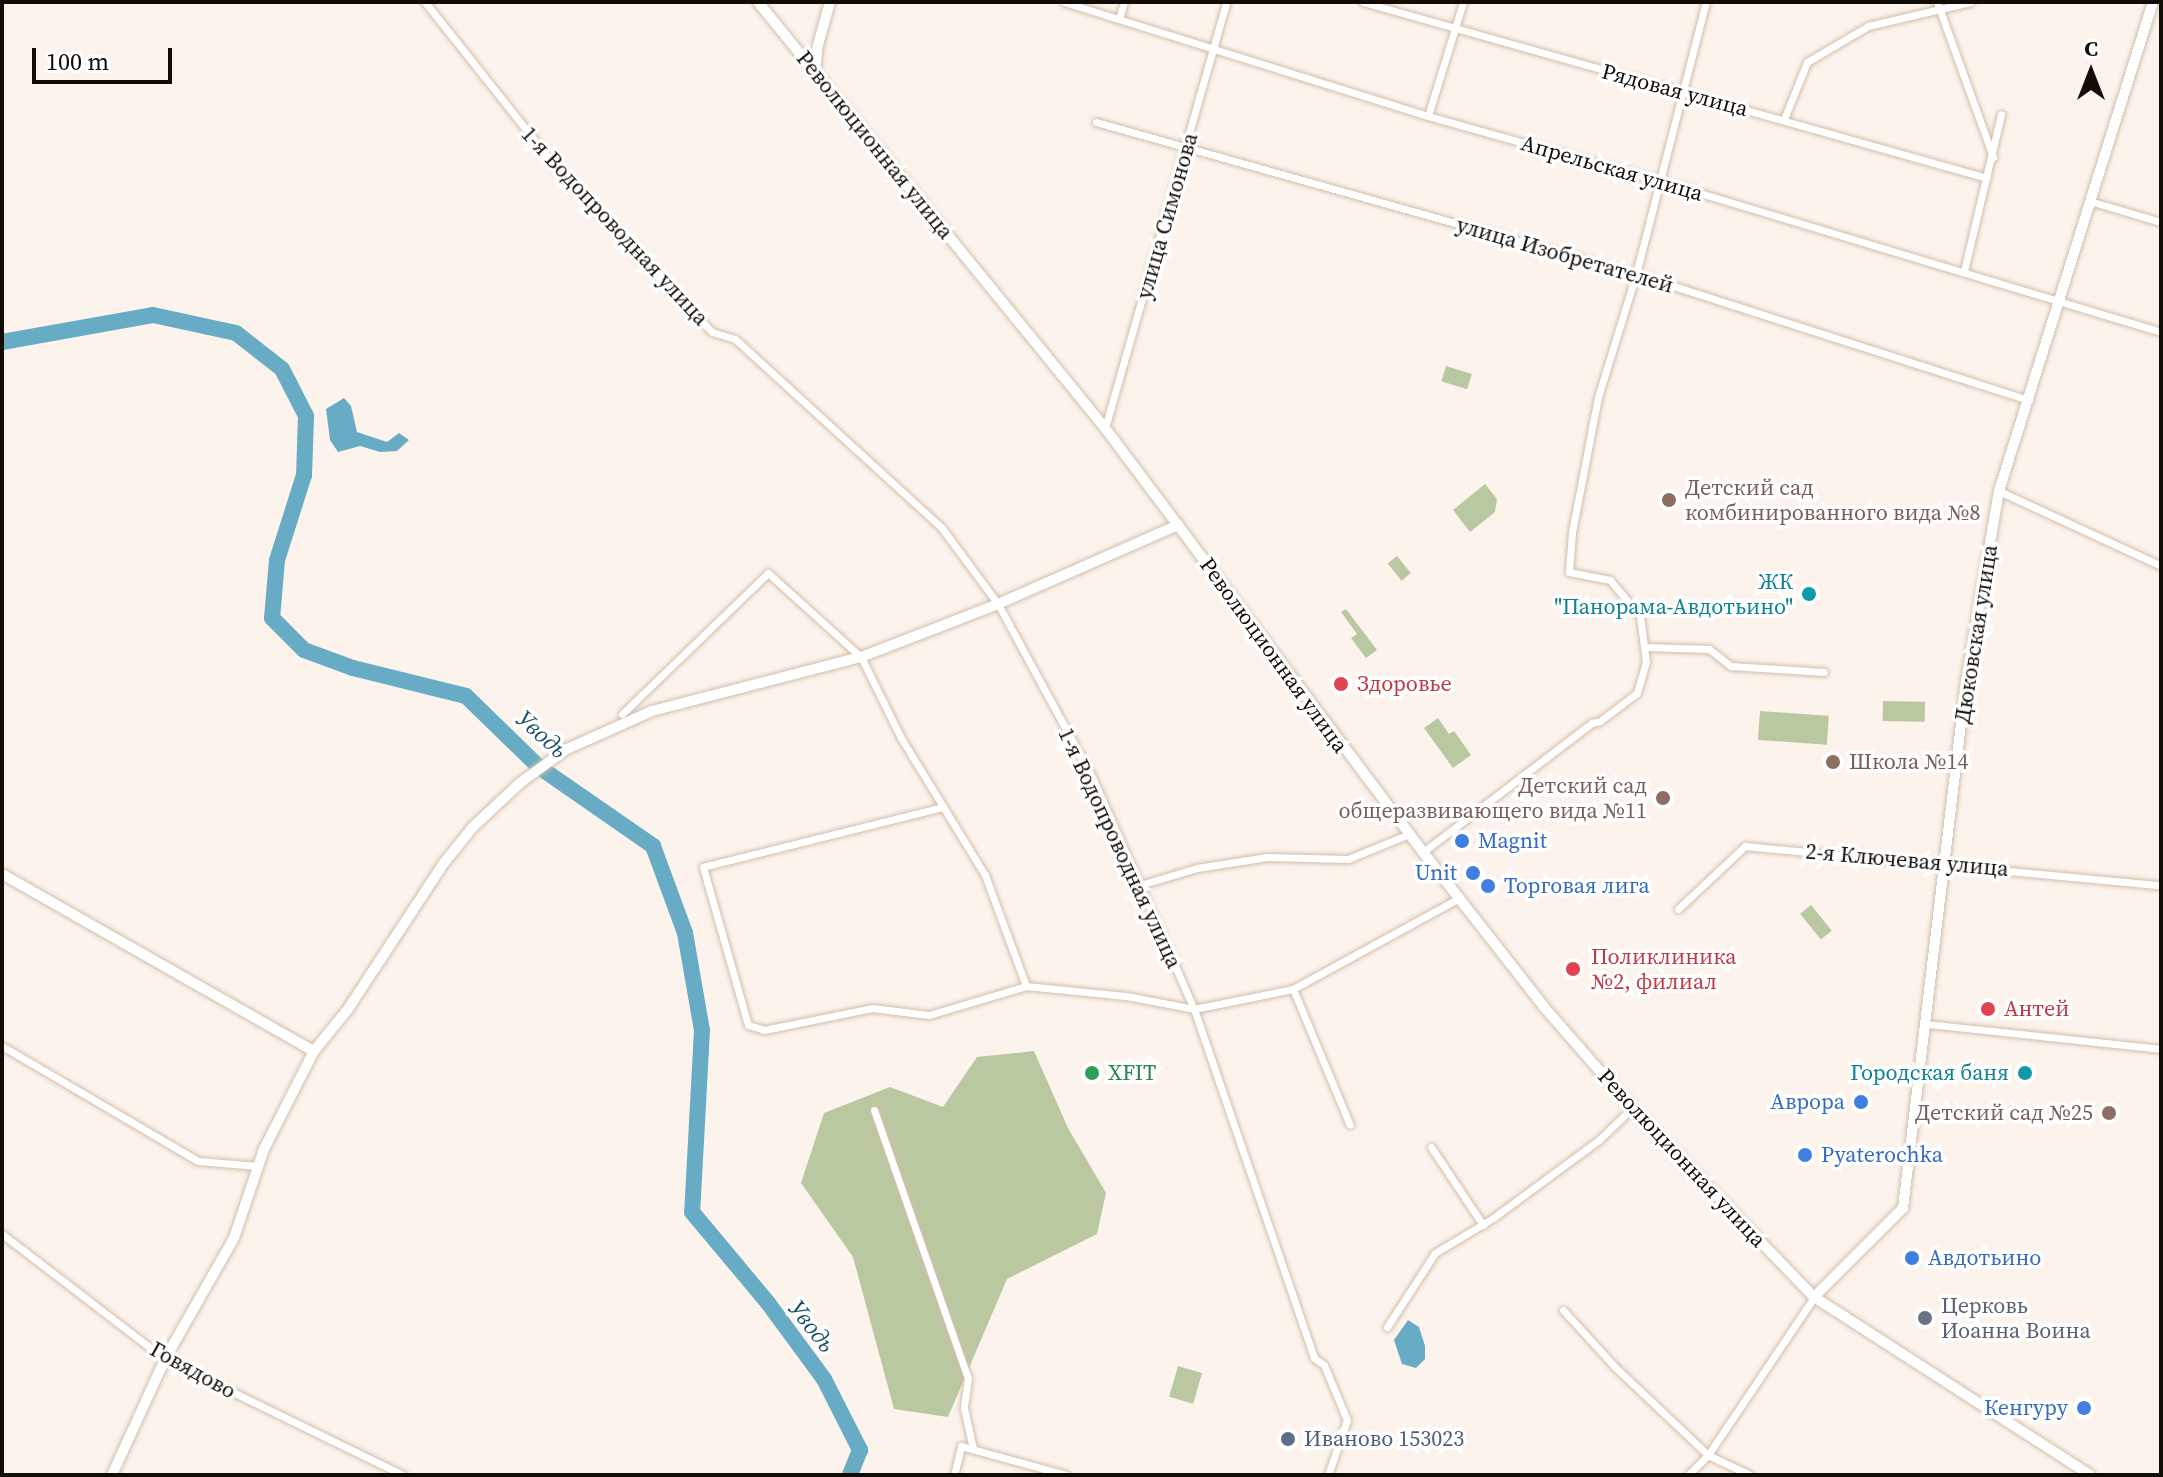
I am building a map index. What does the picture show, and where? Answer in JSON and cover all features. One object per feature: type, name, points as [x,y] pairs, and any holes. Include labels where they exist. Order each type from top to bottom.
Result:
[{"type":"main road","name":"Революционная улица","points":[[758,2],[1105,428],[1409,834],[1544,1007],[1632,1108],[1814,1297],[2090,1475]]},
{"type":"main road","points":[[815,72],[818,45],[830,2]]},
{"type":"main road","name":"Дюковская улица","points":[[1814,1297],[1903,1208],[1966,682],[1999,491],[2031,401],[2153,2]]},
{"type":"main road","points":[[112,1475],[165,1359],[234,1238],[264,1149],[314,1051],[348,1009],[444,863],[499,802],[565,750],[597,733],[696,698],[861,657],[998,604],[1178,525]]},
{"type":"main road","points":[[2,874],[314,1051]]},
{"type":"street","name":"1-я Водопроводная улица","points":[[425,2],[547,156],[630,248],[712,332],[735,339],[941,527],[998,604],[1093,779],[1194,1009],[1303,1330],[1314,1358],[1324,1365],[1347,1420],[1337,1458],[1328,1475]]},
{"type":"street","name":"Апрельская улица","points":[[1064,2],[1428,116],[1660,181],[2161,332]]},
{"type":"street","points":[[1119,19],[1124,2]]},
{"type":"street","name":"улица Симонова","points":[[1105,428],[1188,146],[1226,2]]},
{"type":"street","name":"Рядовая улица","points":[[1363,2],[1987,178]]},
{"type":"street","points":[[1428,116],[1463,2]]},
{"type":"street","points":[[1423,852],[1592,723],[1600,721],[1637,693],[1645,647],[1640,616],[1610,580],[1569,572],[1572,532],[1593,418],[1636,274],[1704,2]]},
{"type":"street","points":[[1784,119],[1807,62],[1868,26],[1938,6],[1970,2]]},
{"type":"street","points":[[1938,6],[1993,157]]},
{"type":"street","points":[[1964,271],[2001,114]]},
{"type":"street","name":"улица Изобретателей","points":[[1096,122],[1636,274],[2031,401]]},
{"type":"street","points":[[2093,202],[2161,222]]},
{"type":"street","points":[[1999,491],[2161,566]]},
{"type":"street","points":[[622,714],[768,573],[861,657],[901,738],[985,875],[1026,986]]},
{"type":"street","points":[[1645,647],[1709,649],[1731,666],[1824,672]]},
{"type":"street","points":[[943,807],[703,867],[748,1025],[764,1030],[872,1008],[929,1015],[1026,986],[1126,996],[1194,1009],[1293,989],[1459,898]]},
{"type":"street","points":[[1140,885],[1197,868],[1267,857],[1348,859],[1409,834]]},
{"type":"street","name":"2-я Ключевая улица","points":[[1678,909],[1745,846],[2161,885]]},
{"type":"street","points":[[1293,989],[1350,1125]]},
{"type":"street","points":[[1927,1024],[2161,1049]]},
{"type":"street","points":[[2,1046],[198,1161],[258,1166]]},
{"type":"street","points":[[1387,1327],[1435,1253],[1483,1225],[1600,1139],[1632,1108]]},
{"type":"street","points":[[874,1110],[968,1378],[964,1408],[973,1449]]},
{"type":"street","points":[[1431,1147],[1483,1225]]},
{"type":"street","name":"Говядово","points":[[2,1234],[165,1359],[403,1475]]},
{"type":"street","points":[[1688,1475],[1708,1455],[1814,1297]]},
{"type":"street","points":[[1563,1310],[1615,1367],[1708,1455],[1750,1475]]},
{"type":"street","points":[[954,1475],[961,1446],[1066,1475]]},
{"type":"green space","points":[[1446,366],[1472,374],[1467,389],[1441,381]]},
{"type":"green space","points":[[1485,484],[1497,499],[1495,512],[1470,532],[1453,510]]},
{"type":"green space","points":[[1397,556],[1411,573],[1402,581],[1388,564]]},
{"type":"green space","points":[[1346,609],[1377,650],[1366,658],[1351,638],[1357,634],[1341,612]]},
{"type":"green space","points":[[1883,701],[1925,702],[1925,722],[1883,721]]},
{"type":"green space","points":[[1760,711],[1829,716],[1827,745],[1758,740]]},
{"type":"green space","points":[[1438,718],[1449,734],[1454,731],[1471,755],[1453,768],[1424,728]]},
{"type":"green space","points":[[1811,905],[1832,931],[1821,939],[1800,914]]},
{"type":"green space","points":[[1034,1051],[1068,1128],[1106,1193],[1097,1234],[1007,1279],[948,1417],[894,1409],[853,1257],[801,1183],[824,1113],[890,1087],[943,1107],[977,1057]]},
{"type":"green space","points":[[1178,1366],[1202,1373],[1193,1404],[1169,1397]]},
{"type":"water","points":[[344,398],[351,406],[357,432],[387,442],[399,433],[409,440],[397,451],[380,452],[360,446],[338,452],[330,440],[326,409]]},
{"type":"water","points":[[1408,1320],[1419,1327],[1425,1346],[1425,1359],[1416,1368],[1402,1364],[1394,1340]]},
{"type":"waterway","name":"Уводь","points":[[2,342],[153,315],[236,333],[282,369],[306,416],[304,475],[277,560],[272,618],[304,650],[353,668],[466,696],[539,767],[653,846],[685,933],[702,1030],[692,1212],[768,1303],[824,1379],[860,1450],[850,1475]]},
{"type":"place","name":"Детский сад комбинированного вида №8","points":[[1669,500]]},
{"type":"place","name":"ЖК \"Панорама-Авдотьино\"","points":[[1809,594]]},
{"type":"place","name":"Здоровье","points":[[1341,684]]},
{"type":"place","name":"Школа №14","points":[[1833,762]]},
{"type":"place","name":"Детский сад общеразвивающего вида №11","points":[[1663,798]]},
{"type":"place","name":"Magnit","points":[[1462,841]]},
{"type":"place","name":"Unit","points":[[1473,873]]},
{"type":"place","name":"Торговая лига","points":[[1488,886]]},
{"type":"place","name":"Поликлиника №2, филиал","points":[[1573,969]]},
{"type":"place","name":"Антей","points":[[1988,1009]]},
{"type":"place","name":"XFIT","points":[[1092,1073]]},
{"type":"place","name":"Городская баня","points":[[2025,1073]]},
{"type":"place","name":"Аврора","points":[[1861,1102]]},
{"type":"place","name":"Детский сад №25","points":[[2109,1113]]},
{"type":"place","name":"Pyaterochka","points":[[1805,1155]]},
{"type":"place","name":"Авдотьино","points":[[1912,1258]]},
{"type":"place","name":"Церковь Иоанна Воина","points":[[1925,1318]]},
{"type":"place","name":"Кенгуру","points":[[2084,1408]]},
{"type":"place","name":"Иваново 153023","points":[[1288,1439]]}]
